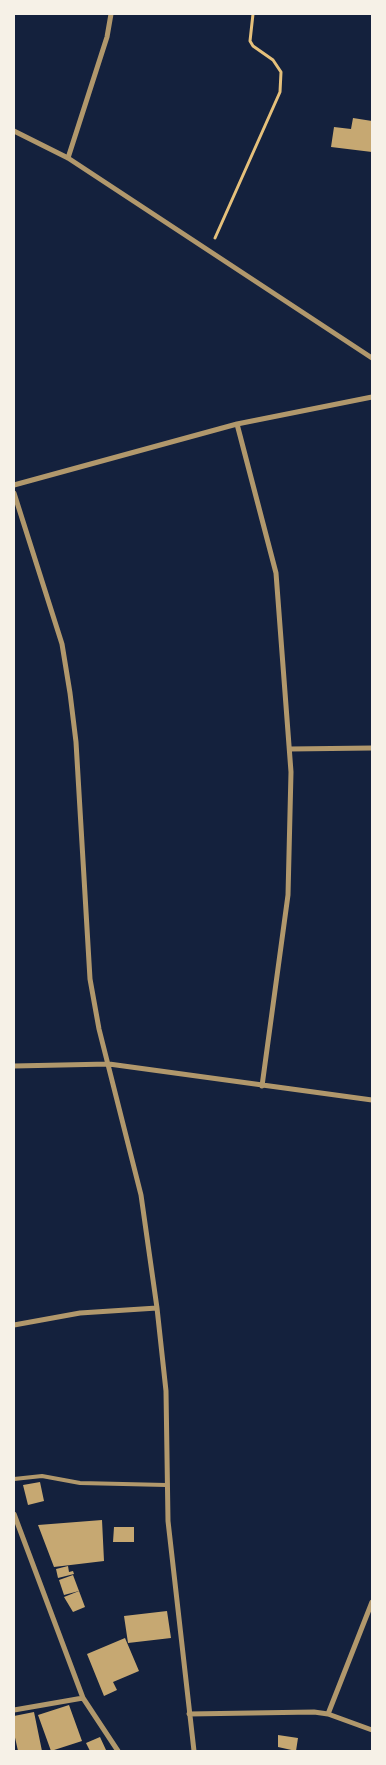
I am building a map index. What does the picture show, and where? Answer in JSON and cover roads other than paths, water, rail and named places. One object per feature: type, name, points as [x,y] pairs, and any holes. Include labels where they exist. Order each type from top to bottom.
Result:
[{"type":"street","points":[[68,158],[107,37],[111,14]]},
{"type":"street","points":[[14,131],[68,158],[372,358]]},
{"type":"street","points":[[14,485],[237,424],[372,397]]},
{"type":"street","points":[[237,424],[276,573],[291,772],[288,895],[262,1086]]},
{"type":"street","points":[[14,493],[62,644],[70,693],[76,742],[90,979],[99,1029],[141,1195],[157,1308],[166,1391],[168,1521],[194,1751]]},
{"type":"street","points":[[290,750],[372,748]]},
{"type":"street","points":[[14,1066],[109,1064],[372,1100]]},
{"type":"street","points":[[14,1325],[80,1312],[157,1308]]},
{"type":"street","points":[[14,1514],[83,1698],[118,1751]]},
{"type":"street","points":[[328,1714],[372,1602]]},
{"type":"street","points":[[14,1710],[83,1698]]},
{"type":"street","points":[[189,1714],[328,1714],[372,1730]]},
{"type":"lane","points":[[14,1479],[42,1476],[80,1483],[166,1485]]}]
